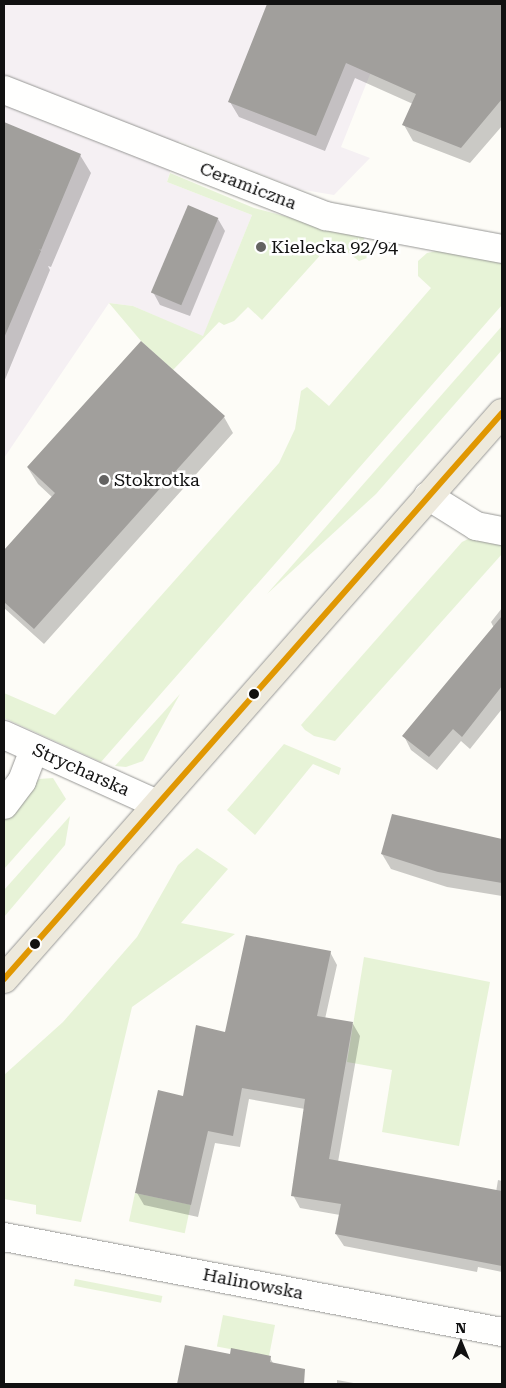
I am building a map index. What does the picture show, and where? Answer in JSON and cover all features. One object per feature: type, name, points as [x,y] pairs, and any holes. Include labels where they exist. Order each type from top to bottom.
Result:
[{"type":"main road","points":[[4,979],[502,413]]},
{"type":"street","name":"Ceramiczna","points":[[4,90],[326,216],[502,249]]},
{"type":"street","points":[[428,496],[476,526],[502,531]]},
{"type":"street","name":"Strycharska","points":[[4,735],[157,804]]},
{"type":"street","points":[[4,805],[22,781],[34,749]]},
{"type":"street","name":"Halinowska","points":[[4,1237],[502,1332]]},
{"type":"shaded area","points":[[4,4],[398,4],[341,147],[370,158],[334,195],[298,189],[179,141],[167,182],[252,215],[203,337],[133,306],[109,303],[4,458]]},
{"type":"green space","points":[[170,173],[254,208],[364,237],[367,258],[359,261],[333,241],[262,320],[248,307],[234,321],[224,325],[219,322],[173,370],[141,341],[109,303],[133,306],[203,336],[252,215],[167,182]]},
{"type":"green space","points":[[441,250],[502,261],[502,305],[101,762],[4,718],[4,693],[55,715],[279,463],[295,429],[301,391],[307,387],[329,406],[431,288],[418,276],[418,261],[427,253]]},
{"type":"green space","points":[[502,326],[502,350],[376,494],[267,594]]},
{"type":"green space","points":[[470,538],[502,542],[502,554],[335,741],[314,736],[305,730],[301,725],[462,542]]},
{"type":"green space","points":[[180,694],[143,761],[126,767],[115,766]]},
{"type":"green space","points":[[284,744],[341,768],[339,775],[313,764],[255,835],[227,810]]},
{"type":"green space","points":[[53,778],[66,799],[4,869],[4,821],[39,779]]},
{"type":"green space","points":[[70,816],[65,845],[4,917],[4,890]]},
{"type":"green space","points":[[197,848],[228,869],[181,923],[235,934],[132,1007],[81,1222],[36,1214],[36,1205],[4,1199],[4,1075],[63,1022],[137,937],[178,865]]},
{"type":"green space","points":[[364,957],[490,982],[459,1146],[382,1132],[392,1070],[347,1062]]},
{"type":"green space","points":[[135,1193],[191,1205],[185,1233],[129,1221]]},
{"type":"green space","points":[[75,1279],[162,1296],[161,1303],[74,1286]]},
{"type":"green space","points":[[223,1315],[275,1325],[269,1357],[217,1346]]},
{"type":"building","points":[[267,4],[502,4],[502,99],[461,148],[402,125],[416,94],[346,63],[316,136],[228,102]]},
{"type":"building","points":[[4,122],[81,154],[41,250],[39,249],[41,251],[4,338]]},
{"type":"building","points":[[188,205],[218,218],[181,305],[151,292]]},
{"type":"building","name":"Stokrotka","points":[[141,341],[225,416],[34,629],[4,602],[4,550],[55,493],[27,467]]},
{"type":"building","points":[[502,616],[502,686],[462,737],[453,729],[429,757],[402,736]]},
{"type":"building","points":[[392,814],[502,839],[502,883],[438,872],[381,854]]},
{"type":"building","points":[[246,935],[331,951],[317,1016],[353,1022],[329,1159],[502,1191],[502,1266],[335,1234],[341,1204],[291,1196],[305,1099],[242,1088],[233,1136],[208,1131],[191,1205],[135,1193],[158,1090],[183,1096],[196,1025],[225,1032]]},
{"type":"building","points":[[185,1345],[230,1354],[231,1348],[271,1356],[270,1362],[305,1369],[304,1384],[177,1384]]},
{"type":"transit line","points":[[4,979],[502,413]]},
{"type":"place","name":"Kielecka 92/94","points":[[261,247]]},
{"type":"place","name":"Stokrotka","points":[[104,480]]}]
